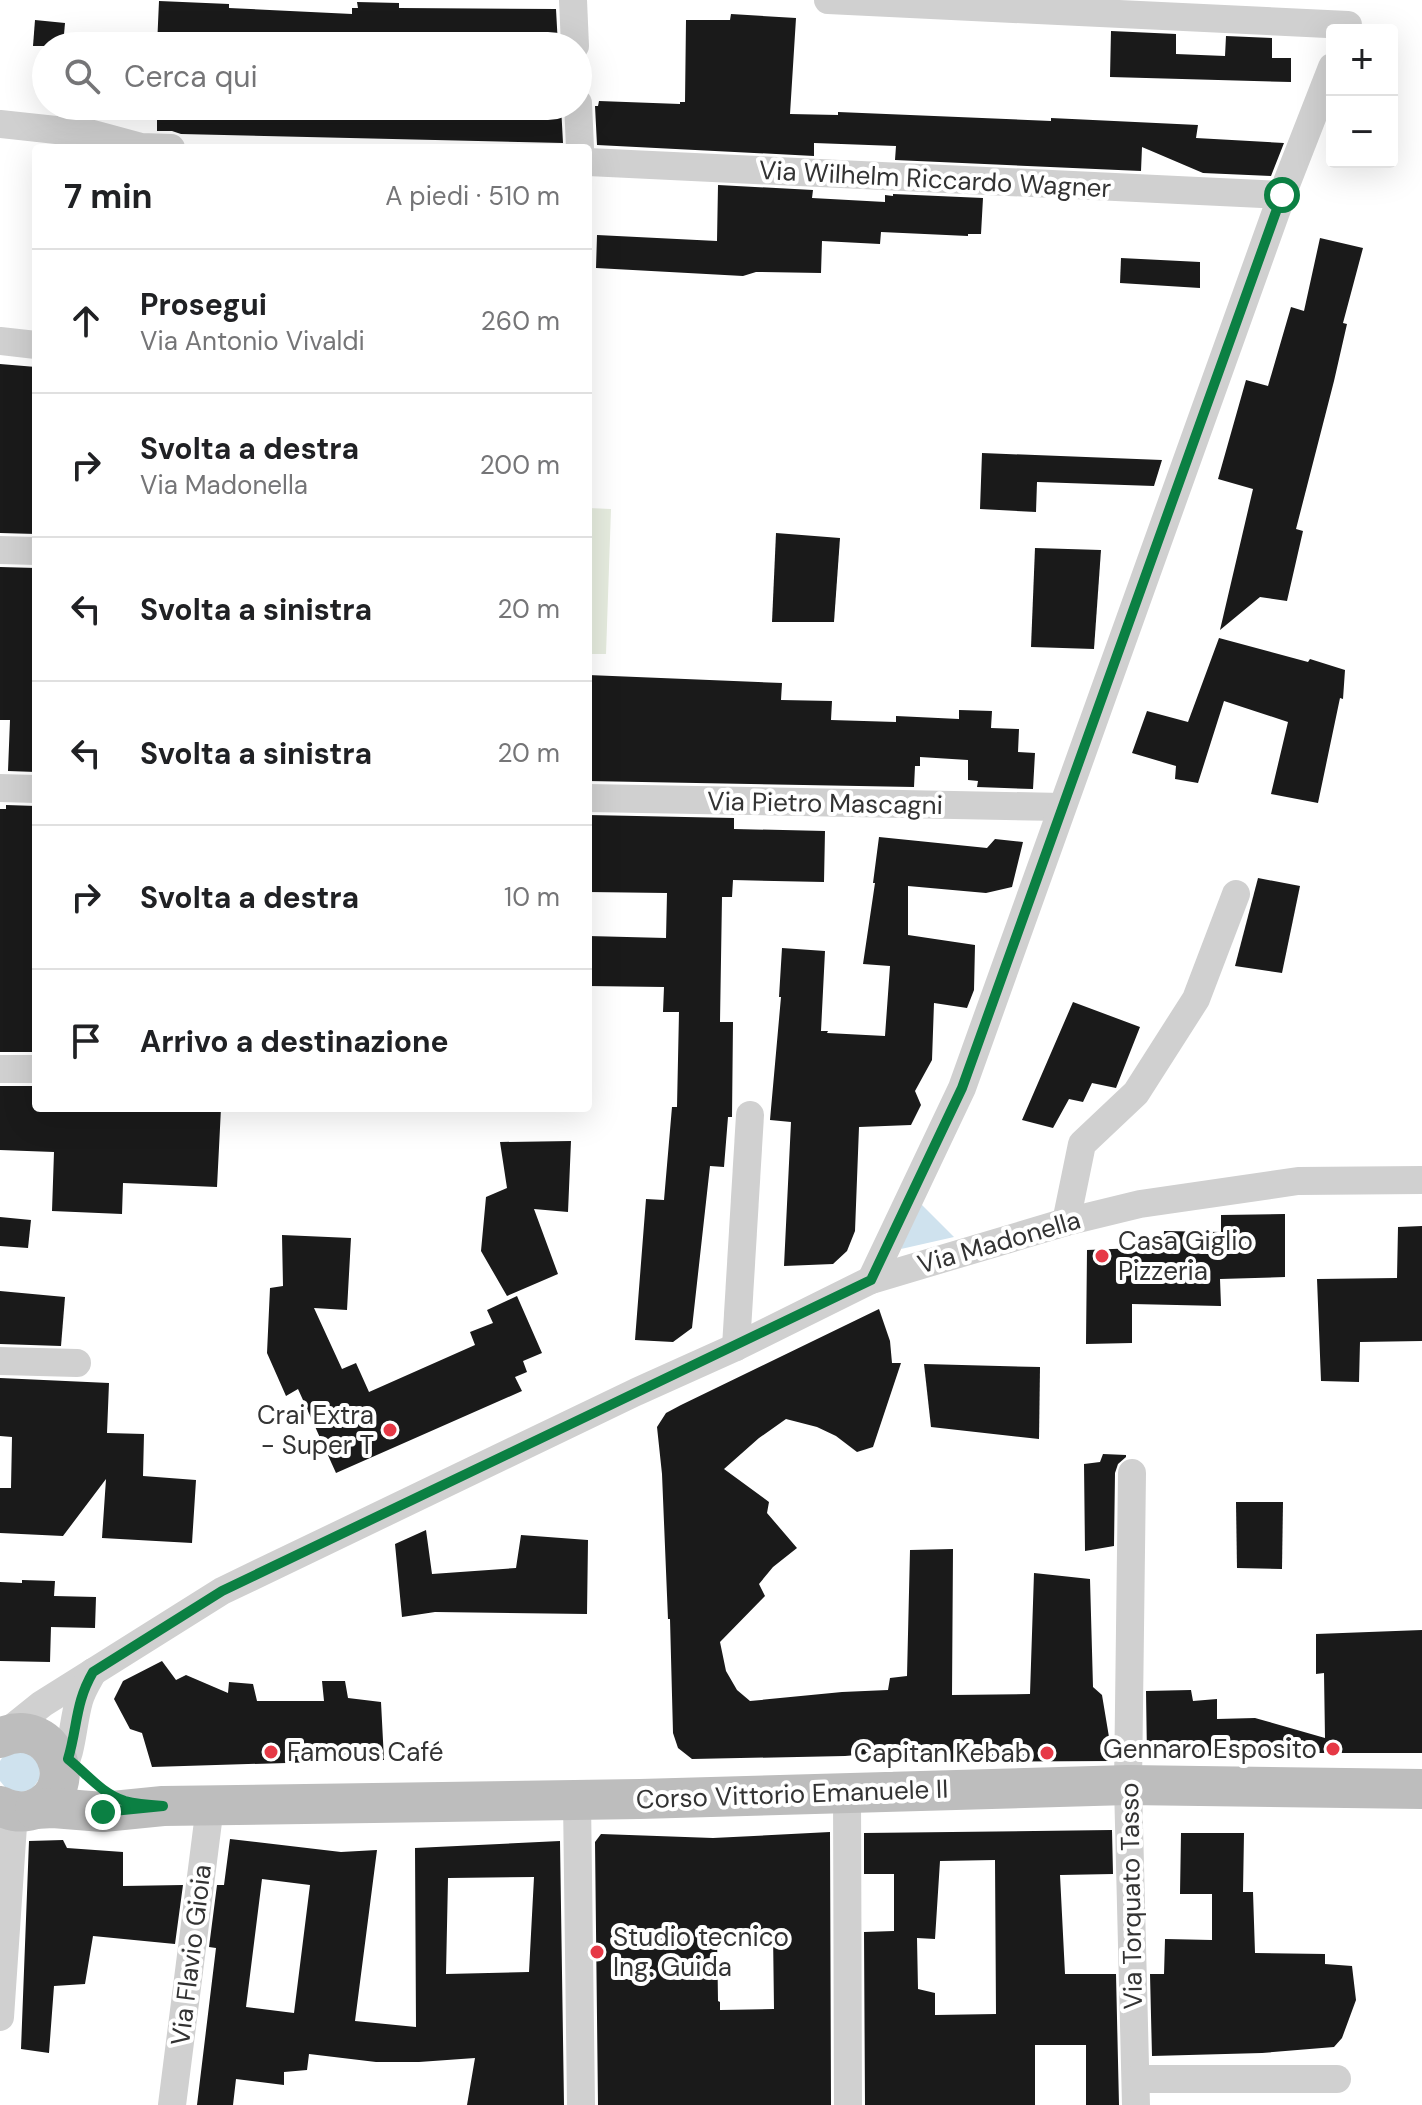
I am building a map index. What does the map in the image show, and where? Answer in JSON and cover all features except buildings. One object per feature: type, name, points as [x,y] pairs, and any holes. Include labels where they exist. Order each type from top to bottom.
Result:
[{"type":"main road","name":"Corso Vittorio Emanuele II","points":[[1,1737],[26,1732],[37,1736],[58,1759],[113,1796],[123,1801],[163,1806]]},
{"type":"main road","points":[[10,1808],[45,1804],[57,1786],[58,1759]]},
{"type":"main road","name":"Corso Vittorio Emanuele II","points":[[10,1808],[103,1812],[163,1806],[577,1800],[1128,1785],[1422,1789]]},
{"type":"street","points":[[573,0],[574,32]]},
{"type":"street","points":[[828,0],[1351,18]]},
{"type":"street","points":[[871,1280],[962,1088],[1282,195],[1326,82]]},
{"type":"street","points":[[579,120],[580,144]]},
{"type":"street","points":[[0,124],[93,134],[130,144]]},
{"type":"street","name":"Via Wilhelm Riccardo Wagner","points":[[592,162],[1282,195]]},
{"type":"street","points":[[0,341],[32,345]]},
{"type":"street","points":[[0,550],[32,551]]},
{"type":"street","points":[[0,788],[32,789]]},
{"type":"street","name":"Via Pietro Mascagni","points":[[592,798],[1062,807]]},
{"type":"street","points":[[1066,1222],[1082,1144],[1136,1093],[1196,999],[1236,894]]},
{"type":"street","points":[[0,1069],[32,1069]]},
{"type":"street","points":[[736,1347],[750,1115]]},
{"type":"street","name":"Via Madonella","points":[[1,1737],[42,1704],[222,1591],[871,1280],[1066,1222],[1140,1204],[1298,1181],[1422,1180]]},
{"type":"street","points":[[0,1361],[77,1363]]},
{"type":"street","name":"Via Torquato Tasso","points":[[1132,1473],[1128,1785],[1136,2092],[1337,2079]]},
{"type":"street","points":[[58,1759],[83,1690],[93,1672]]},
{"type":"street","points":[[847,1792],[848,2105]]},
{"type":"street","points":[[577,1800],[581,2105]]},
{"type":"street","name":"Via Flavio Gioia","points":[[172,2105],[210,1806]]},
{"type":"street","points":[[0,2017],[10,1808]]},
{"type":"shaded area","points":[[592,508],[611,509],[606,654],[592,654]]},
{"type":"water","points":[[919,1202],[954,1237],[901,1249]]},
{"type":"water","points":[[24,1750],[39,1763],[40,1778],[32,1789],[18,1793],[0,1781],[0,1761],[4,1755]]},
{"type":"place","name":"Casa Giglio Pizzeria","points":[[1102,1256]]},
{"type":"place","name":"Crai Extra - Super T","points":[[390,1430]]},
{"type":"place","name":"Gennaro Esposito","points":[[1333,1749]]},
{"type":"place","name":"Famous Café","points":[[271,1752]]},
{"type":"place","name":"Capitan Kebab","points":[[1047,1753]]},
{"type":"place","name":"Studio tecnico Ing. Guida","points":[[597,1952]]},
{"type":"route","points":[[103,1812],[163,1806],[123,1801],[100,1787],[68,1759],[79,1702],[93,1672],[222,1591],[871,1280],[962,1088],[1282,195]]}]
